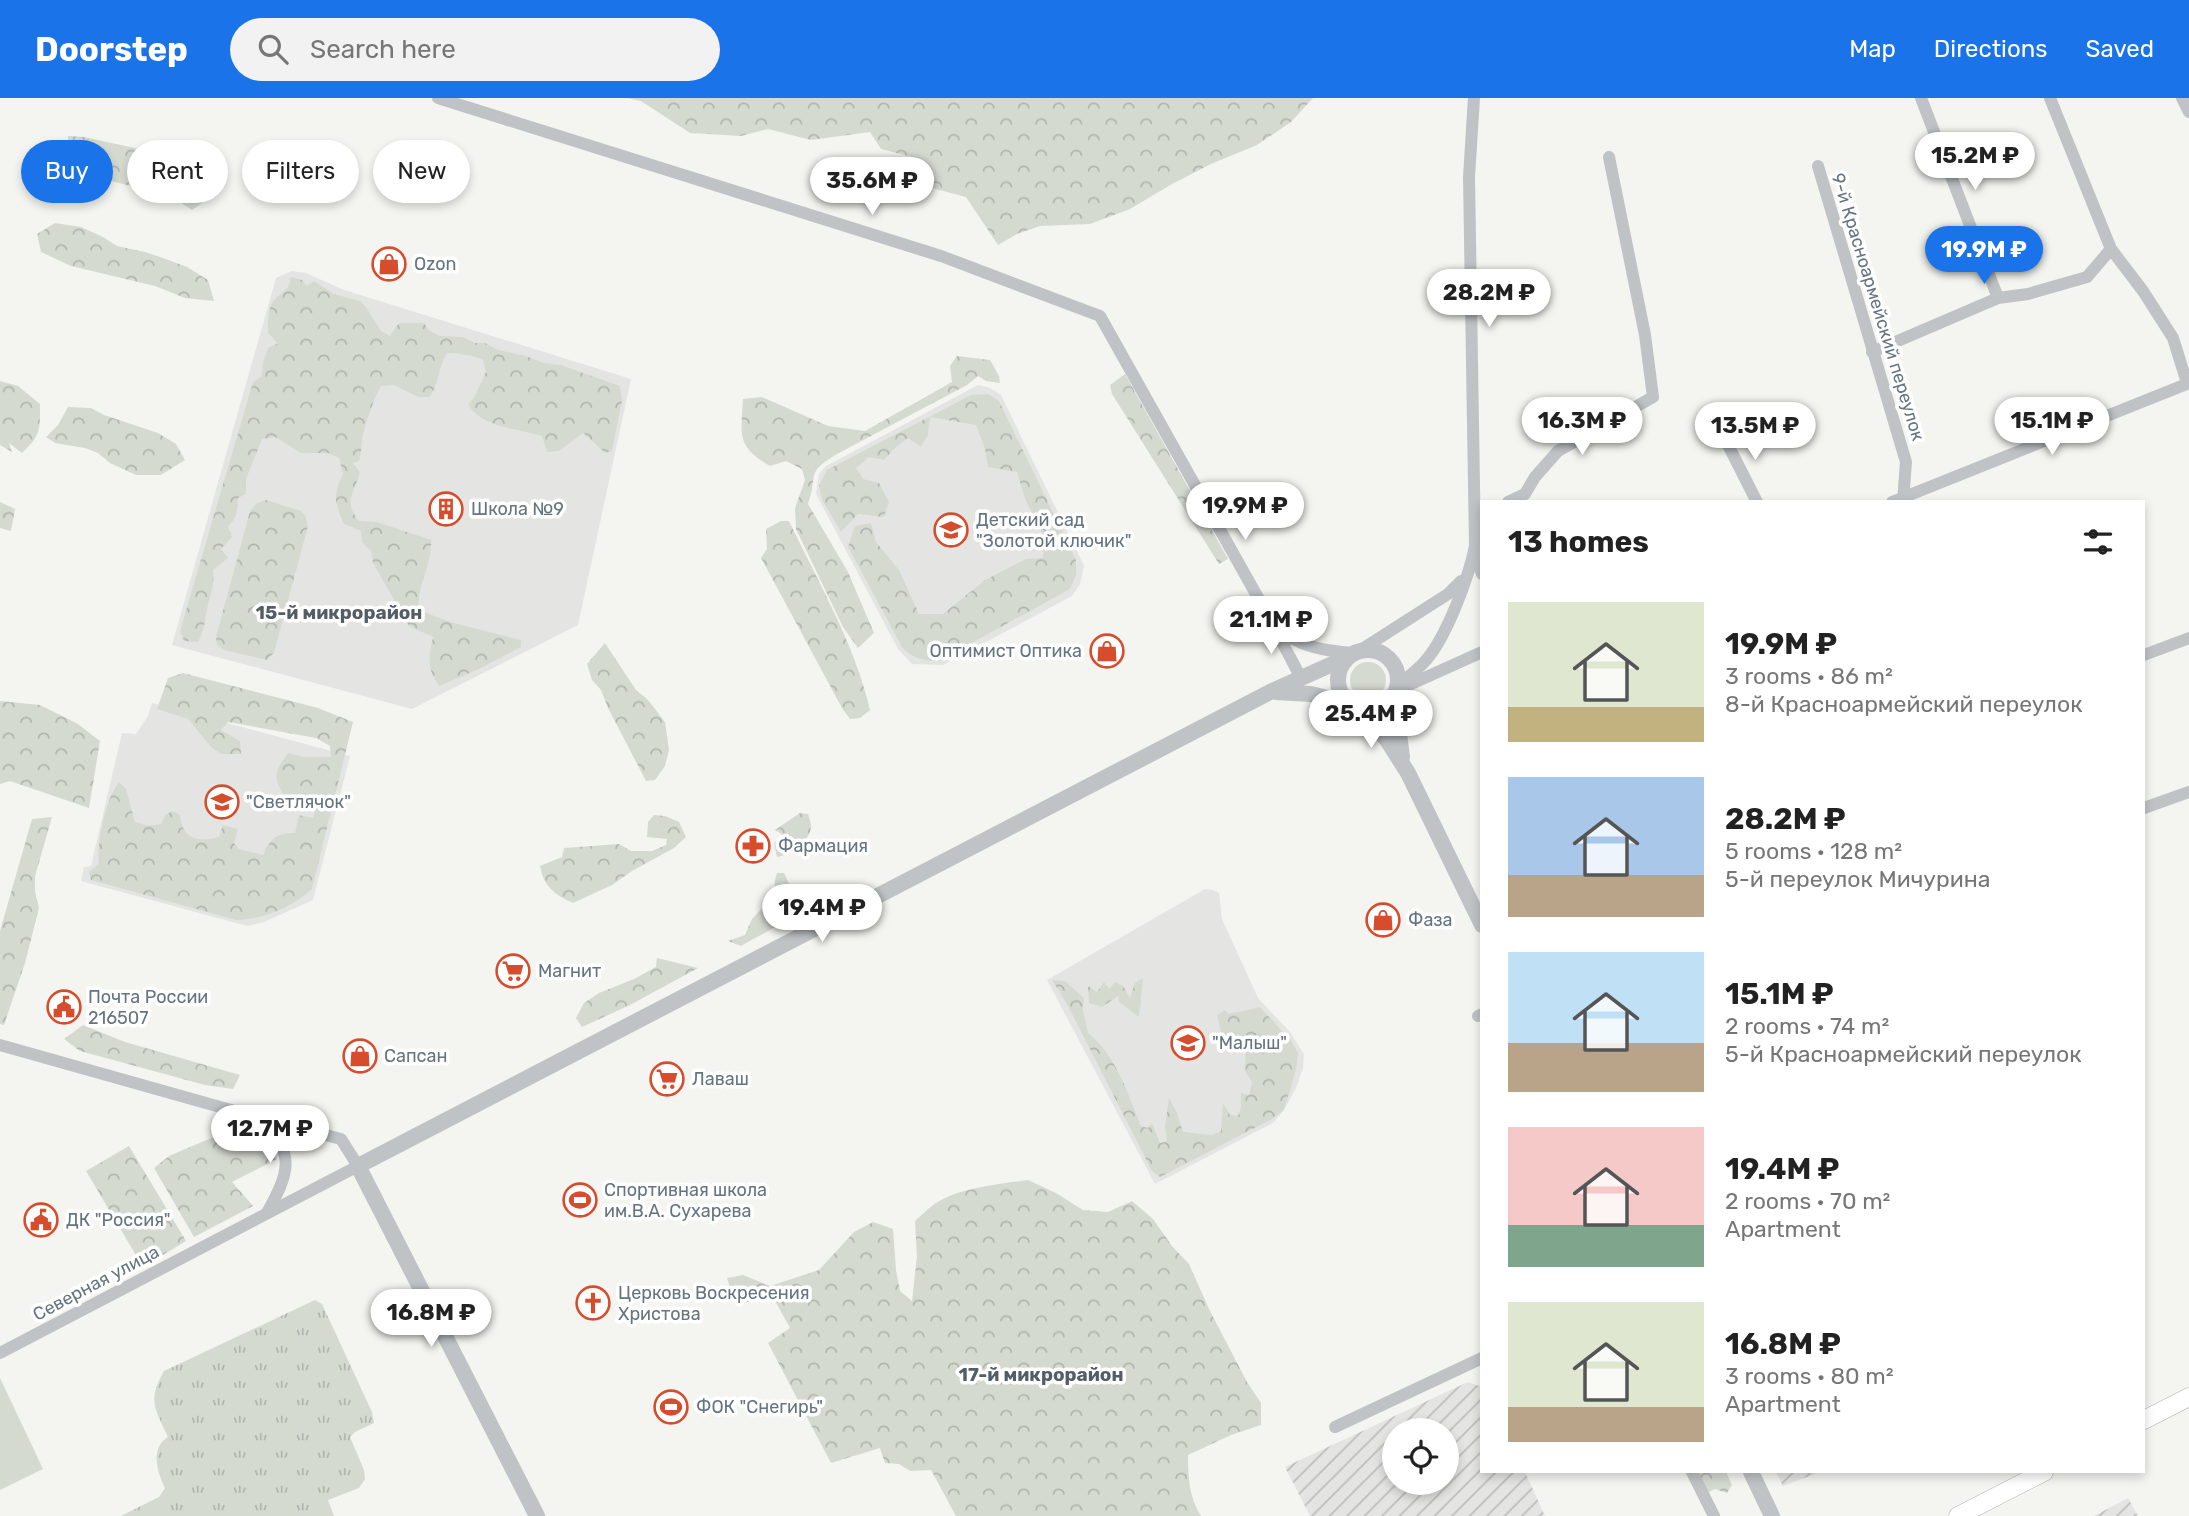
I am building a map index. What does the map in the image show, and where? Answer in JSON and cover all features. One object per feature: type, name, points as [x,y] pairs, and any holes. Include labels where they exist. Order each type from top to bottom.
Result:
[{"type":"main road","points":[[2145,1419],[2189,1396]]},
{"type":"main road","points":[[1958,1516],[2042,1473]]},
{"type":"street","points":[[439,98],[941,256],[1100,316],[1301,678]]},
{"type":"street","points":[[1270,692],[1296,692],[1332,698],[1366,709],[1382,706],[1429,657],[1454,609],[1472,560],[1479,518],[1469,177],[1474,98]]},
{"type":"street","points":[[1921,98],[1998,298]]},
{"type":"street","points":[[1901,500],[2188,383],[2173,338],[2143,291],[2111,249],[2050,98]]},
{"type":"street","points":[[2182,98],[2189,112]]},
{"type":"street","points":[[1512,500],[1525,494],[1535,477],[1558,451],[1653,397],[1645,335],[1609,157]]},
{"type":"street","name":"9-й Красноармейский переулок","points":[[1818,166],[1906,462],[1899,500]]},
{"type":"street","points":[[1872,352],[1998,298],[2028,294],[2087,277],[2111,249]]},
{"type":"street","points":[[1724,437],[1756,500]]},
{"type":"street","points":[[1472,560],[1480,570]]},
{"type":"street","points":[[358,1166],[1270,692],[1354,654],[1448,594],[1458,584],[1472,560]]},
{"type":"street","points":[[1270,619],[1278,629],[1297,642],[1354,654],[1373,650],[1390,659],[1397,671],[1399,745],[1408,773]]},
{"type":"street","points":[[2145,655],[2189,638]]},
{"type":"street","points":[[1396,690],[1480,653]]},
{"type":"street","points":[[1354,654],[1340,670],[1338,685],[1345,699],[1387,740],[1408,773],[1480,921]]},
{"type":"street","points":[[2145,808],[2189,792]]},
{"type":"street","points":[[0,1045],[341,1139],[358,1166],[537,1516]]},
{"type":"street","points":[[260,1118],[274,1132],[287,1159],[286,1172],[267,1213]]},
{"type":"street","name":"Северная улица","points":[[0,1353],[358,1166]]},
{"type":"street","points":[[1335,1427],[1480,1359]]},
{"type":"street","points":[[1692,1473],[1714,1516]]},
{"type":"street","points":[[1751,1473],[1772,1516]]},
{"type":"shaded area","points":[[292,271],[306,273],[344,290],[631,379],[578,625],[412,709],[172,645],[276,278]]},
{"type":"shaded area","name":"Детский сад \"Золотой ключик\"","points":[[978,385],[1001,395],[1084,566],[1080,584],[1072,596],[943,665],[912,664],[898,649],[816,494],[819,474],[826,466]]},
{"type":"shaded area","name":"\"Светлячок\"","points":[[152,703],[350,756],[313,900],[264,922],[247,926],[81,881],[84,867],[91,866],[122,733],[136,734],[148,716]]},
{"type":"shaded area","name":"\"Малыш\"","points":[[1205,889],[1219,893],[1222,919],[1258,998],[1290,1032],[1304,1054],[1303,1068],[1284,1110],[1273,1123],[1155,1184],[1047,980]]},
{"type":"shaded area","points":[[1468,1382],[1480,1386],[1480,1473],[1525,1473],[1545,1516],[1310,1516],[1285,1467],[1382,1422],[1382,1495],[1459,1495],[1459,1418],[1390,1418]]},
{"type":"shaded area","points":[[1776,1473],[1817,1473],[1783,1486]]},
{"type":"shaded area","points":[[2128,1498],[2138,1516],[2094,1516]]},
{"type":"green space","points":[[627,98],[1313,98],[1291,122],[1257,145],[1211,164],[1130,209],[1090,224],[1040,226],[1017,234],[998,245],[966,197],[932,188],[912,157],[881,149],[870,132],[811,140],[768,129],[741,136],[690,133],[641,101]]},
{"type":"green space","points":[[68,136],[98,140],[68,140]]},
{"type":"green space","points":[[113,143],[127,146],[127,185],[113,181]]},
{"type":"green space","points":[[182,203],[202,203],[192,210]]},
{"type":"green space","points":[[55,223],[81,227],[117,246],[145,252],[187,267],[208,280],[214,301],[185,298],[155,286],[71,266],[41,252],[37,234]]},
{"type":"green space","points":[[291,277],[302,280],[307,286],[314,281],[334,294],[360,301],[381,331],[390,336],[399,323],[424,323],[429,330],[440,336],[463,337],[475,343],[485,343],[498,350],[561,365],[620,386],[622,401],[612,451],[605,453],[583,433],[559,451],[547,452],[542,436],[500,426],[481,418],[468,404],[474,398],[486,372],[483,360],[466,355],[447,353],[430,397],[418,397],[394,385],[381,386],[373,403],[363,434],[359,461],[353,463],[360,472],[351,497],[354,514],[359,521],[377,522],[431,540],[419,610],[450,622],[521,640],[521,647],[439,686],[430,662],[433,637],[409,626],[373,563],[371,551],[362,542],[361,531],[344,524],[336,499],[343,474],[339,458],[328,453],[301,453],[275,437],[262,439],[246,479],[246,494],[238,498],[236,514],[228,526],[232,537],[221,549],[228,558],[213,570],[213,586],[200,638],[198,642],[184,641],[180,631],[253,382],[262,376],[268,348],[278,343],[268,333],[268,315],[275,299],[287,288]]},
{"type":"green space","points":[[957,356],[990,360],[1000,383],[986,381],[978,376],[967,385],[837,454],[820,466],[814,475],[808,504],[848,572],[874,633],[858,648],[843,627],[796,529],[795,508],[805,480],[802,469],[786,461],[770,466],[751,452],[743,438],[743,399],[762,397],[828,426],[865,431],[952,382],[950,366]]},
{"type":"green space","points":[[1125,374],[1228,559],[1219,564],[1112,394],[1110,385]]},
{"type":"green space","points":[[0,381],[18,386],[40,404],[38,432],[22,453],[9,443],[12,452],[0,445]]},
{"type":"green space","points":[[988,394],[999,401],[1076,560],[1076,575],[1070,589],[941,660],[920,659],[902,647],[848,547],[855,526],[871,523],[876,542],[899,570],[919,614],[943,614],[985,580],[1026,559],[1043,558],[1044,537],[1025,499],[1017,472],[988,467],[976,425],[930,417],[928,435],[921,447],[908,438],[884,460],[869,457],[856,468],[863,479],[879,483],[889,502],[884,517],[858,514],[841,532],[822,500],[819,486],[827,470],[971,395]]},
{"type":"green space","points":[[68,407],[91,408],[158,433],[176,444],[185,460],[161,475],[136,475],[110,463],[98,453],[55,443],[46,437],[58,425]]},
{"type":"green space","points":[[266,500],[301,511],[308,526],[274,653],[267,660],[224,650],[217,645],[216,637],[250,511],[257,503]]},
{"type":"green space","points":[[0,502],[15,509],[11,531],[0,528]]},
{"type":"green space","points":[[781,521],[789,521],[855,661],[870,710],[860,718],[850,719],[842,708],[761,558],[767,549],[766,529]]},
{"type":"green space","points":[[605,643],[636,690],[648,700],[665,722],[669,750],[665,766],[655,780],[646,781],[601,690],[592,680],[587,664]]},
{"type":"green space","points":[[1368,662],[1381,667],[1386,680],[1381,693],[1368,698],[1355,693],[1350,680],[1355,667]]},
{"type":"green space","points":[[183,673],[318,708],[353,722],[312,889],[277,911],[236,920],[91,880],[89,872],[99,864],[99,845],[106,809],[119,782],[126,789],[135,822],[149,826],[161,824],[165,815],[173,811],[180,815],[184,829],[193,837],[219,837],[223,825],[238,829],[234,843],[239,849],[263,855],[275,837],[295,833],[299,815],[313,818],[315,812],[286,799],[277,780],[277,771],[288,753],[304,757],[331,757],[330,746],[316,738],[228,722],[221,730],[240,741],[241,754],[221,754],[211,747],[188,719],[157,709],[168,678]]},
{"type":"green space","points":[[0,701],[40,705],[78,724],[100,741],[89,808],[10,781],[0,784]]},
{"type":"green space","points":[[800,813],[808,814],[811,826],[808,837],[793,850],[777,857],[774,843],[783,835],[775,830]]},
{"type":"green space","points":[[654,815],[679,822],[686,837],[674,848],[612,885],[573,903],[547,885],[540,866],[562,857],[564,848],[619,844],[631,851],[652,851],[666,845],[667,839],[647,837],[648,822]]},
{"type":"green space","points":[[52,817],[35,876],[39,908],[25,963],[4,1025],[0,1024],[0,931],[32,819]]},
{"type":"green space","points":[[777,873],[784,873],[801,908],[780,924],[741,946],[728,941],[745,935],[752,919],[766,904],[775,909]]},
{"type":"green space","points":[[657,958],[698,968],[630,1005],[582,1027],[576,1018],[584,1003],[599,993],[656,967]]},
{"type":"green space","points":[[1143,978],[1139,1017],[1119,1002],[1118,996],[1102,1007],[1089,1003],[1088,986],[1097,992],[1104,982],[1109,989],[1115,982],[1123,986],[1130,998],[1135,983]]},
{"type":"green space","points":[[1052,980],[1065,981],[1084,998],[1083,1010],[1088,1033],[1114,1064],[1141,1126],[1148,1128],[1152,1123],[1160,1143],[1167,1141],[1165,1127],[1169,1098],[1183,1132],[1212,1135],[1221,1131],[1223,1103],[1230,1115],[1238,1116],[1241,1093],[1249,1095],[1252,1082],[1245,1071],[1246,1045],[1222,1037],[1217,1015],[1225,1010],[1229,1014],[1260,1007],[1292,1042],[1298,1053],[1296,1070],[1284,1110],[1272,1119],[1160,1177],[1152,1171],[1068,1006]]},
{"type":"green space","points":[[83,1025],[125,1042],[240,1075],[233,1089],[205,1085],[80,1051],[64,1039]]},
{"type":"green space","points":[[237,1127],[269,1144],[277,1159],[232,1182],[253,1206],[194,1237],[154,1168],[169,1156]]},
{"type":"green space","points":[[129,1146],[186,1241],[143,1267],[86,1171]]},
{"type":"green space","points":[[1028,1180],[1083,1210],[1108,1212],[1132,1201],[1153,1219],[1189,1264],[1209,1309],[1261,1403],[1261,1425],[1231,1435],[1188,1455],[1190,1487],[1201,1516],[956,1516],[931,1470],[910,1471],[899,1464],[885,1463],[880,1448],[831,1463],[768,1343],[790,1328],[774,1299],[749,1302],[734,1299],[727,1278],[743,1275],[770,1286],[819,1270],[854,1232],[873,1222],[893,1229],[900,1291],[912,1301],[917,1256],[915,1221],[932,1206],[953,1195]]},
{"type":"green space","points":[[315,1300],[322,1304],[372,1412],[374,1423],[350,1437],[365,1479],[359,1488],[328,1500],[334,1516],[121,1516],[159,1497],[165,1488],[158,1468],[157,1454],[162,1442],[168,1437],[154,1397],[164,1371]]},
{"type":"green space","points":[[0,1378],[43,1469],[0,1490]]},
{"type":"green space","points":[[1688,1473],[1726,1473],[1732,1485],[1727,1493],[1715,1489],[1700,1496]]},
{"type":"place","name":"Ozon","points":[[389,264]]},
{"type":"place","name":"Школа №9","points":[[446,509]]},
{"type":"place","name":"Детский сад \"Золотой ключик\"","points":[[951,530]]},
{"type":"place","name":"Оптимист Оптика","points":[[1107,651]]},
{"type":"place","name":"\"Светлячок\"","points":[[222,802]]},
{"type":"place","name":"Фармация","points":[[753,846]]},
{"type":"place","name":"Фаза","points":[[1383,920]]},
{"type":"place","name":"Магнит","points":[[513,971]]},
{"type":"place","name":"Почта России 216507","points":[[64,1007]]},
{"type":"place","name":"\"Малыш\"","points":[[1188,1043]]},
{"type":"place","name":"Сапсан","points":[[360,1056]]},
{"type":"place","name":"Лаваш","points":[[667,1079]]},
{"type":"place","name":"Спортивная школа им.В.А. Сухарева","points":[[580,1200]]},
{"type":"place","name":"ДК \"Россия\"","points":[[41,1220]]},
{"type":"place","name":"Церковь Воскресения Христова","points":[[593,1303]]},
{"type":"place","name":"ФОК \"Снегирь\"","points":[[671,1407]]},
{"type":"district","name":"15-й микрорайон","points":[[339,612]]},
{"type":"district","name":"17-й микрорайон","points":[[1041,1374]]}]
